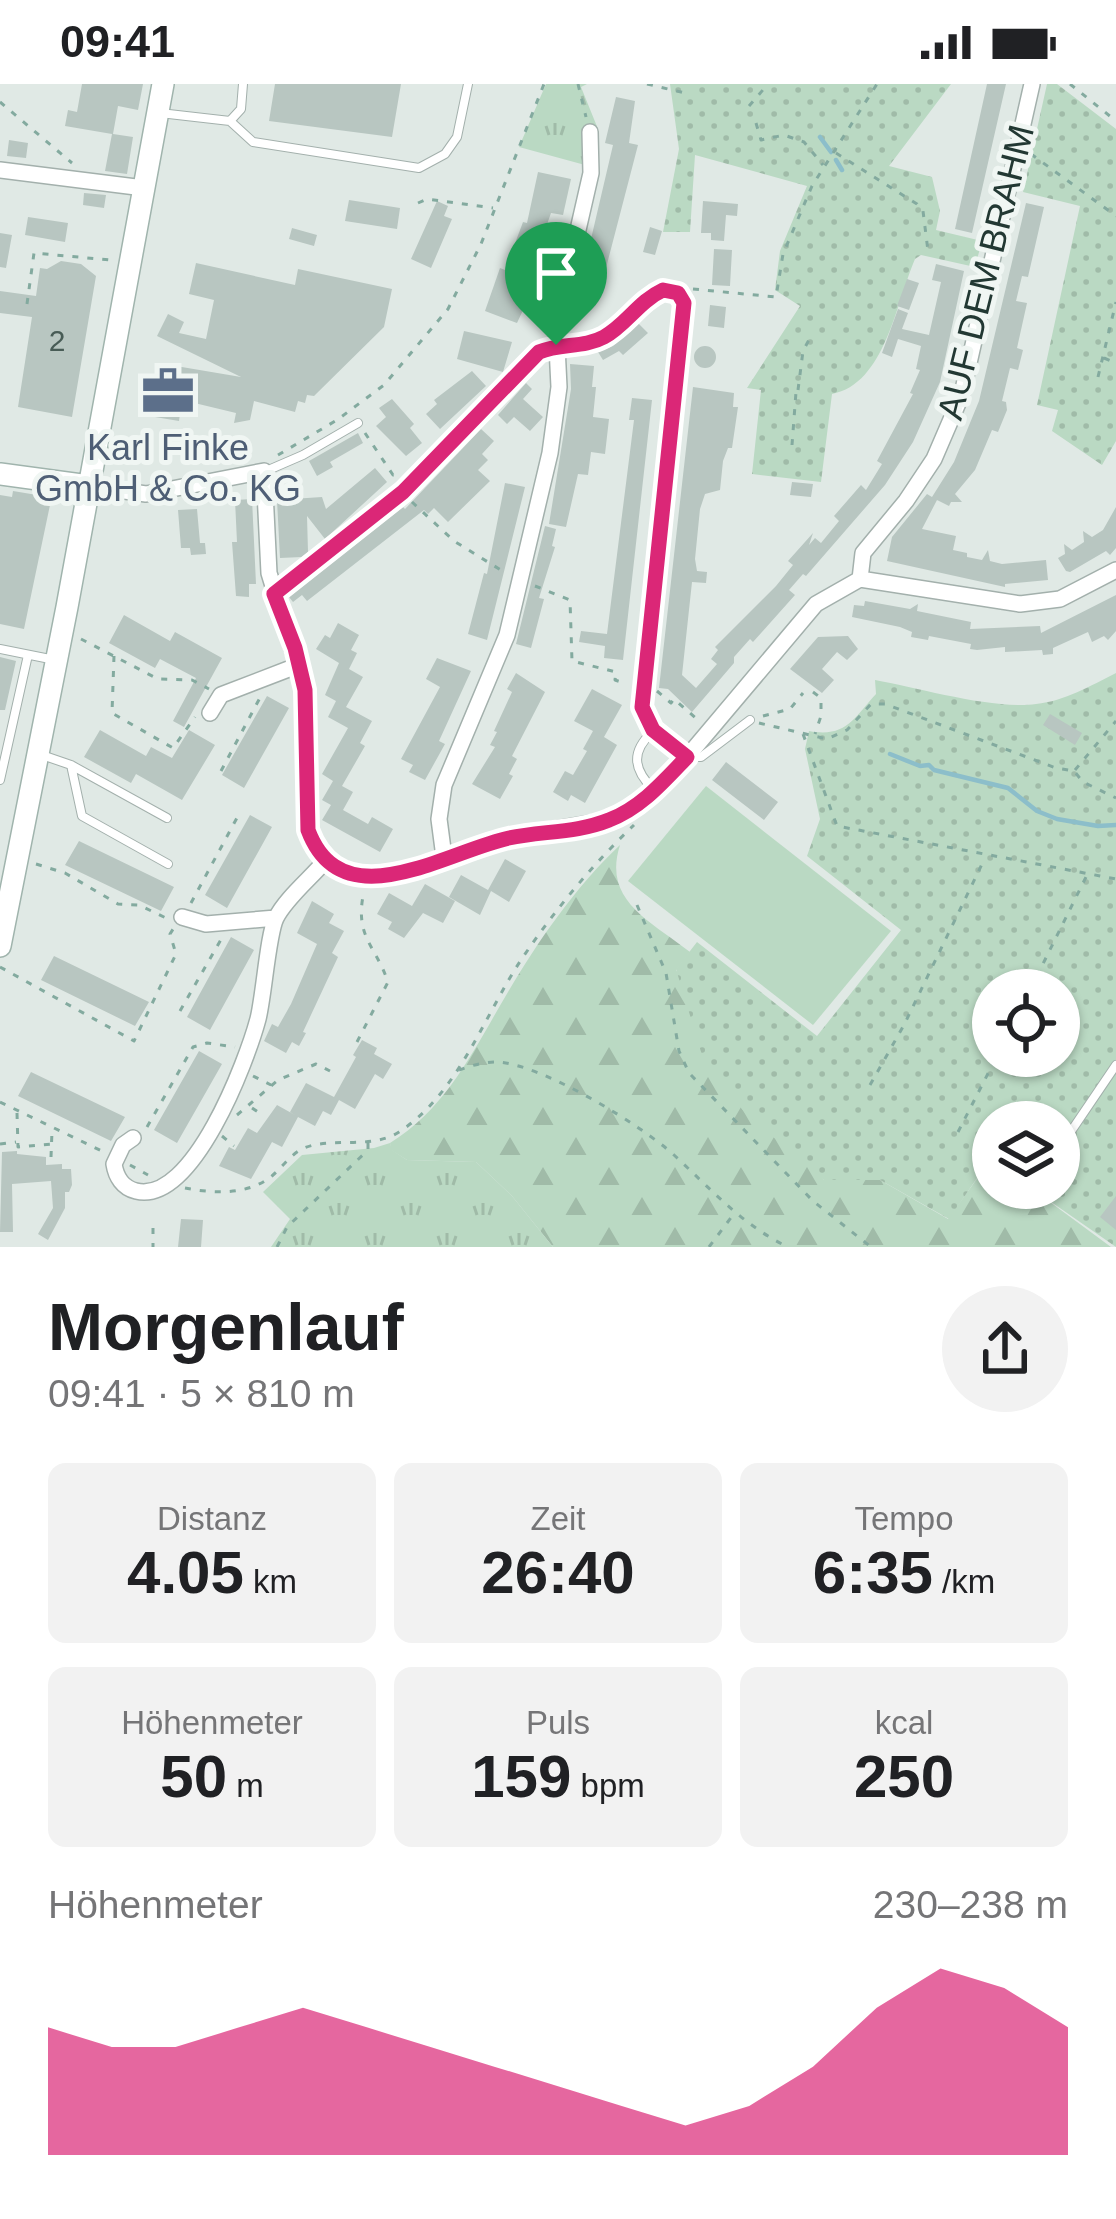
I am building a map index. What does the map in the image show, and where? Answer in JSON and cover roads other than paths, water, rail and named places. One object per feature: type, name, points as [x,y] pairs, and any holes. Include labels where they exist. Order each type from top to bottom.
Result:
[{"type":"main road","points":[[0,946],[10,868],[57,661],[163,84]]},
{"type":"main road","points":[[0,474],[89,485]]},
{"type":"street","name":"AUF DEM BRAHM","points":[[860,578],[863,553],[907,501],[934,459],[962,394],[1032,84]]},
{"type":"street","points":[[444,857],[439,819],[444,785],[506,635],[539,509],[559,387],[556,326],[591,173],[590,132]]},
{"type":"street","points":[[0,170],[144,188]]},
{"type":"street","points":[[274,594],[403,492],[539,352],[605,337],[648,297],[663,290],[678,293],[685,296],[642,707],[653,730],[687,757]]},
{"type":"street","points":[[89,485],[146,494],[264,471],[269,573],[299,665],[308,719],[308,830],[326,861],[368,878],[389,876],[509,838],[610,820],[654,790],[687,757],[794,626],[826,596],[860,578],[1020,604],[1060,599],[1116,570]]},
{"type":"street","points":[[210,713],[221,695],[299,665]]},
{"type":"street","points":[[140,1133],[110,1155],[118,1179],[137,1192],[161,1189],[188,1166],[241,1071],[257,1021],[276,918],[326,861]]},
{"type":"street","points":[[182,917],[206,924],[276,918]]},
{"type":"lane","points":[[230,121],[241,109],[244,84]]},
{"type":"lane","points":[[158,113],[230,121],[253,142],[418,168],[445,154],[457,137],[468,84]]},
{"type":"lane","points":[[264,471],[358,423]]},
{"type":"lane","points":[[0,649],[57,661]]},
{"type":"lane","points":[[0,780],[28,655]]},
{"type":"lane","points":[[687,757],[700,757],[750,720]]},
{"type":"lane","points":[[653,730],[640,744],[635,762],[639,775],[654,790]]},
{"type":"lane","points":[[38,754],[71,765],[167,818]]},
{"type":"lane","points":[[71,765],[82,816],[168,864]]},
{"type":"lane","points":[[1080,1118],[1116,1065]]},
{"type":"waterway","points":[[820,137],[831,152]]},
{"type":"waterway","points":[[836,160],[842,170]]},
{"type":"waterway","points":[[890,754],[1008,788],[1037,811],[1057,819],[1116,825]]},
{"type":"place","name":"Karl Finke GmbH & Co. KG","points":[[168,391]]}]
